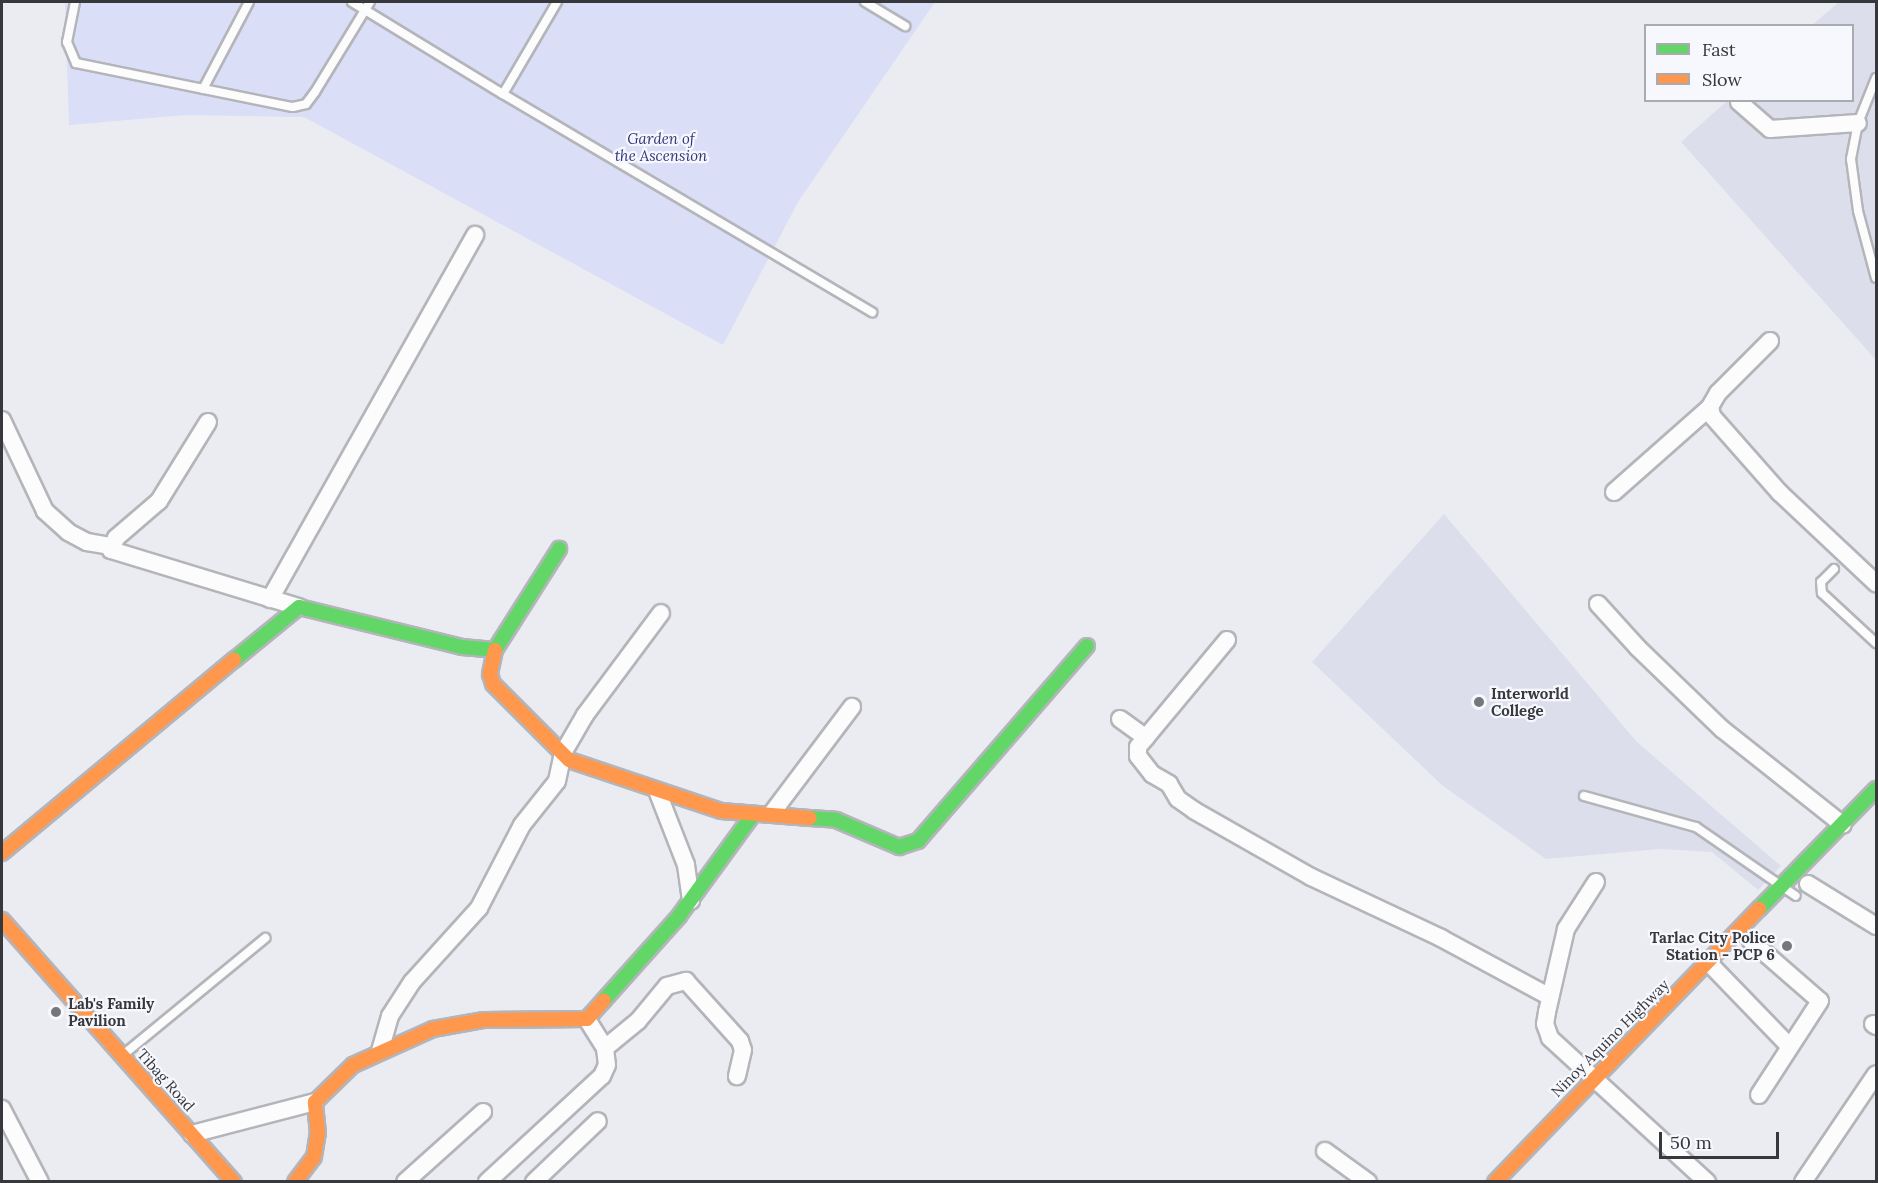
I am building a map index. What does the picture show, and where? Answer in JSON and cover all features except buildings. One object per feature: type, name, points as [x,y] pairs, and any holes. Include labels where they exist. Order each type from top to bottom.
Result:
[{"type":"street","points":[[1739,102],[1770,129],[1858,123]]},
{"type":"street","points":[[270,599],[476,235]]},
{"type":"street","points":[[1614,492],[1710,407],[1718,393],[1770,341]]},
{"type":"street","points":[[1710,407],[1722,429],[1780,493],[1876,583]]},
{"type":"street","points":[[2,420],[45,511],[68,532],[87,542],[110,546],[118,555],[299,608],[462,647],[495,650]]},
{"type":"street","points":[[110,546],[159,501],[208,422]]},
{"type":"street","points":[[559,549],[495,650],[490,674],[493,684],[562,753],[592,770],[658,793],[752,816],[772,813],[836,820],[899,847],[909,847],[933,825],[1087,646]]},
{"type":"street","points":[[1598,604],[1638,648],[1722,729],[1843,825]]},
{"type":"street","points":[[2,853],[299,608]]},
{"type":"street","points":[[380,1051],[390,1016],[412,982],[479,908],[522,825],[557,781],[562,753],[605,685],[661,613]]},
{"type":"street","points":[[1227,640],[1138,747],[1138,756],[1195,811],[1311,877],[1441,938],[1550,997]]},
{"type":"street","points":[[772,813],[852,707]]},
{"type":"street","points":[[1120,719],[1146,738]]},
{"type":"street","name":"Ninoy Aquino Highway","points":[[1495,1182],[1716,971],[1783,887],[1876,789]]},
{"type":"street","points":[[658,793],[686,865],[691,901]]},
{"type":"street","points":[[192,1134],[315,1102],[353,1065],[433,1029],[484,1020],[587,1019],[691,901],[752,816]]},
{"type":"street","points":[[1792,900],[1812,880],[1876,926]]},
{"type":"street","points":[[1596,882],[1566,928],[1545,1024],[1550,1038],[1707,1182]]},
{"type":"street","name":"Tibag Road","points":[[2,920],[234,1182]]},
{"type":"street","points":[[1751,941],[1820,1000],[1759,1095]]},
{"type":"street","points":[[1716,971],[1789,1046]]},
{"type":"street","points":[[605,1048],[638,1021],[667,986],[686,981],[741,1041],[743,1050],[737,1076]]},
{"type":"street","points":[[487,1182],[602,1076],[607,1065],[605,1048],[587,1019]]},
{"type":"street","name":"Ninoy Aquino Highway","points":[[1515,1182],[1600,1083],[1662,1031]]},
{"type":"street","points":[[1803,1182],[1876,1074]]},
{"type":"street","points":[[295,1182],[314,1157],[318,1133],[315,1102]]},
{"type":"street","points":[[2,1109],[40,1182]]},
{"type":"street","points":[[405,1182],[483,1112]]},
{"type":"street","points":[[534,1182],[598,1121]]},
{"type":"street","points":[[1325,1151],[1368,1182]]},
{"type":"lane","points":[[75,2],[67,42],[76,63],[301,106],[320,84],[368,5]]},
{"type":"lane","points":[[203,89],[249,2]]},
{"type":"lane","points":[[352,2],[368,5],[503,94],[872,312]]},
{"type":"lane","points":[[503,94],[557,2]]},
{"type":"lane","points":[[865,2],[905,26]]},
{"type":"lane","points":[[1876,78],[1858,123],[1851,159],[1853,182],[1876,278]]},
{"type":"lane","points":[[1834,569],[1821,582],[1822,593],[1876,643]]},
{"type":"lane","points":[[1584,796],[1696,827],[1783,887],[1792,900]]},
{"type":"lane","points":[[122,1056],[265,938]]},
{"type":"shaded area","points":[[1839,2],[1876,2],[1876,360],[1681,142],[1726,102],[1854,102],[1854,24],[1813,24]]},
{"type":"shaded area","name":"Interworld College","points":[[1444,514],[1637,742],[1781,866],[1758,890],[1712,852],[1660,849],[1546,859],[1443,786],[1312,662]]},
{"type":"green space","name":"Garden of the Ascension","points":[[65,2],[935,2],[798,202],[723,345],[304,117],[186,115],[69,125]]},
{"type":"traffic: fast","points":[[234,660],[299,607],[462,647],[495,650],[559,549]]},
{"type":"traffic: fast","points":[[810,818],[836,820],[899,847],[918,841],[1087,646]]},
{"type":"traffic: fast","points":[[1759,909],[1876,789]]},
{"type":"traffic: fast","points":[[604,1000],[679,916],[752,816]]},
{"type":"traffic: slow","points":[[495,650],[490,674],[493,684],[569,760],[721,811],[810,818]]},
{"type":"traffic: slow","points":[[2,853],[234,660]]},
{"type":"traffic: slow","points":[[1495,1182],[1759,909]]},
{"type":"traffic: slow","points":[[2,920],[234,1182]]},
{"type":"traffic: slow","points":[[295,1182],[314,1157],[318,1133],[315,1102],[353,1065],[433,1029],[484,1020],[587,1019],[604,1000]]},
{"type":"place","name":"Interworld College","points":[[1479,702]]},
{"type":"place","name":"Tarlac City Police Station - PCP 6","points":[[1787,946]]},
{"type":"place","name":"Lab's Family Pavilion","points":[[56,1012]]}]
